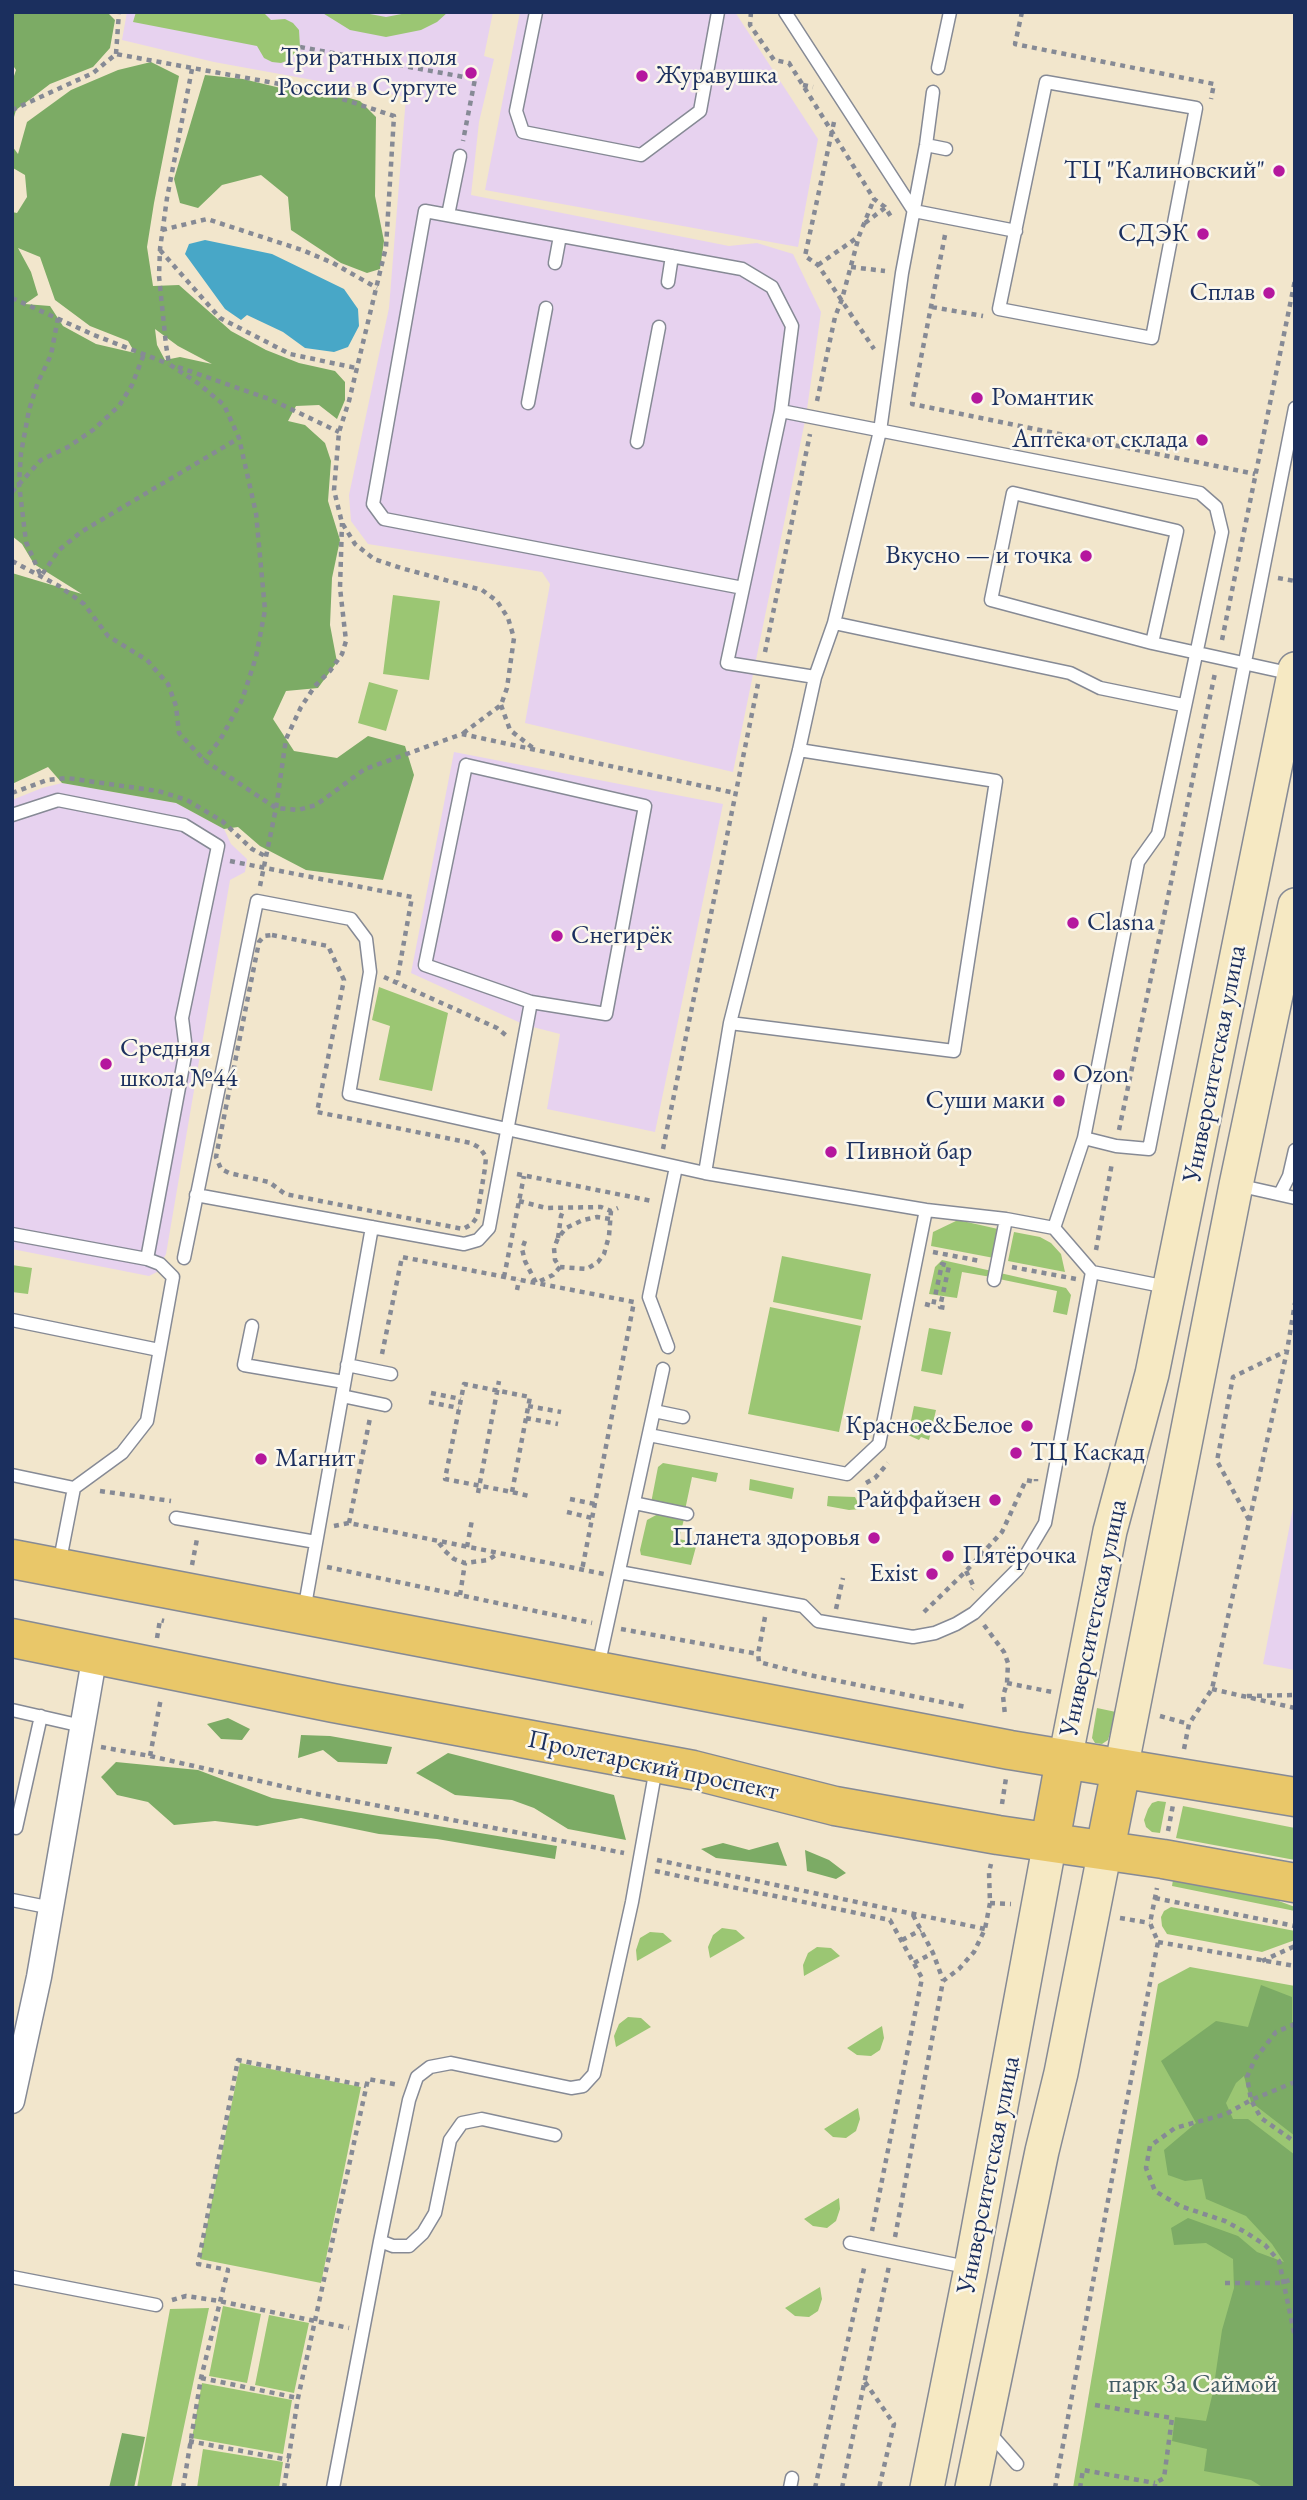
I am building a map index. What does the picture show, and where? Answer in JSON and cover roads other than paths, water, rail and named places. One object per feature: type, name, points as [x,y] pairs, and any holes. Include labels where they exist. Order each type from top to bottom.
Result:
[{"type":"main road","name":"Университетская улица","points":[[927,2488],[1110,1531],[1152,1374],[1294,671]]},
{"type":"main road","name":"Университетская улица","points":[[972,2488],[1042,2151],[1061,2073],[1295,905]]},
{"type":"main road","points":[[12,1559],[597,1671],[1007,1733],[1065,1760],[1295,1797]]},
{"type":"main road","name":"Пролетарский проспект","points":[[12,1638],[333,1703],[693,1770],[835,1806],[1295,1883]]},
{"type":"street","points":[[12,2101],[52,1908],[95,1654]]},
{"type":"lane","points":[[536,12],[516,111],[523,132],[640,155],[700,111],[718,12]]},
{"type":"lane","points":[[785,12],[914,211],[1016,230]]},
{"type":"lane","points":[[938,68],[950,12]]},
{"type":"lane","points":[[1046,82],[1196,108],[1152,338],[999,309],[1016,230],[1046,82]]},
{"type":"lane","points":[[705,1173],[730,1023],[815,677],[834,623],[880,431],[902,274],[933,92]]},
{"type":"lane","points":[[926,145],[946,149]]},
{"type":"lane","points":[[448,215],[460,156]]},
{"type":"lane","points":[[743,588],[384,519],[373,504],[425,211],[742,269],[772,288],[792,326],[781,411],[727,663],[815,677]]},
{"type":"lane","points":[[555,263],[560,236]]},
{"type":"lane","points":[[668,282],[672,256]]},
{"type":"lane","points":[[528,404],[546,309]]},
{"type":"lane","points":[[637,442],[659,327]]},
{"type":"lane","points":[[1084,1138],[1116,1146],[1149,1149],[1295,408]]},
{"type":"lane","points":[[781,411],[1200,493],[1216,507],[1222,532],[1157,834],[1138,862],[1084,1138],[1054,1228]]},
{"type":"lane","points":[[1152,643],[1177,531],[1013,493],[991,600],[1152,643],[1294,671]]},
{"type":"lane","points":[[834,623],[1070,673],[1100,688],[1184,705]]},
{"type":"lane","points":[[730,1023],[954,1051],[996,781],[799,750]]},
{"type":"lane","points":[[466,765],[645,806],[606,1014],[531,1002],[425,965],[466,765]]},
{"type":"lane","points":[[12,816],[58,800],[184,825],[218,846],[182,1018],[186,1050],[147,1259]]},
{"type":"lane","points":[[184,1258],[257,901],[351,919],[366,939],[370,972],[349,1094],[705,1173],[926,1210],[1006,1219],[1054,1228],[1092,1272],[1169,1288]]},
{"type":"lane","points":[[196,1195],[464,1244],[478,1240],[489,1228],[531,1002]]},
{"type":"lane","points":[[1280,1194],[1289,1176],[1295,1150]]},
{"type":"lane","points":[[668,1347],[649,1297],[676,1167]]},
{"type":"lane","points":[[1237,1185],[1295,1198]]},
{"type":"lane","points":[[649,1435],[847,1474],[878,1444],[926,1210]]},
{"type":"lane","points":[[993,1280],[1006,1219]]},
{"type":"lane","points":[[303,1615],[372,1227]]},
{"type":"lane","points":[[12,1234],[147,1259],[160,1264],[173,1277],[146,1421],[122,1453],[74,1488],[58,1568]]},
{"type":"lane","points":[[618,1574],[803,1606],[818,1621],[913,1637],[935,1633],[974,1613],[1017,1570],[1045,1523],[1092,1272]]},
{"type":"lane","points":[[12,1320],[159,1350]]},
{"type":"lane","points":[[252,1326],[244,1365],[344,1382]]},
{"type":"lane","points":[[347,1365],[385,1373]]},
{"type":"lane","points":[[597,1671],[663,1369]]},
{"type":"lane","points":[[342,1396],[379,1404]]},
{"type":"lane","points":[[654,1411],[683,1418]]},
{"type":"lane","points":[[12,1475],[74,1488]]},
{"type":"lane","points":[[634,1503],[687,1514]]},
{"type":"lane","points":[[176,1518],[317,1535]]},
{"type":"lane","points":[[12,1710],[41,1716],[81,1735]]},
{"type":"lane","points":[[16,1828],[41,1716]]},
{"type":"lane","points":[[337,2485],[380,2241],[417,2077],[430,2067],[451,2063],[571,2088],[583,2086],[594,2074],[657,1764]]},
{"type":"lane","points":[[12,1900],[52,1908]]},
{"type":"lane","points":[[380,2241],[393,2246],[409,2246],[423,2233],[435,2213],[450,2140],[462,2123],[482,2119],[555,2135]]},
{"type":"lane","points":[[850,2244],[971,2268]]},
{"type":"lane","points":[[12,2277],[156,2305]]},
{"type":"lane","points":[[984,2427],[1017,2464]]},
{"type":"water","points":[[205,240],[272,254],[344,289],[358,309],[359,326],[348,347],[334,352],[305,348],[283,332],[247,315],[241,320],[225,309],[185,254],[189,244]]},
{"type":"place","name":"Три ратных поля России в Сургуте","points":[[471,73]]},
{"type":"place","name":"Журавушка","points":[[642,76]]},
{"type":"place","name":"ТЦ \"Калиновский\"","points":[[1279,171]]},
{"type":"place","name":"СДЭК","points":[[1203,234]]},
{"type":"place","name":"Сплав","points":[[1269,293]]},
{"type":"place","name":"Романтик","points":[[977,398]]},
{"type":"place","name":"Аптека от склада","points":[[1202,440]]},
{"type":"place","name":"Вкусно — и точка","points":[[1086,556]]},
{"type":"place","name":"Clasna","points":[[1073,923]]},
{"type":"place","name":"Снегирёк","points":[[557,936]]},
{"type":"place","name":"Средняя школа №44","points":[[106,1064]]},
{"type":"place","name":"Ozon","points":[[1059,1075]]},
{"type":"place","name":"Суши маки","points":[[1059,1101]]},
{"type":"place","name":"Пивной бар","points":[[831,1152]]},
{"type":"place","name":"Красное&Белое","points":[[1027,1426]]},
{"type":"place","name":"ТЦ Каскад","points":[[1016,1453]]},
{"type":"place","name":"Магнит","points":[[261,1459]]},
{"type":"place","name":"Райффайзен","points":[[995,1500]]},
{"type":"place","name":"Планета здоровья","points":[[874,1538]]},
{"type":"place","name":"Пятёрочка","points":[[948,1556]]},
{"type":"place","name":"Exist","points":[[932,1574]]},
{"type":"park label","name":"парк За Саймой","points":[[1193,2385]]}]
